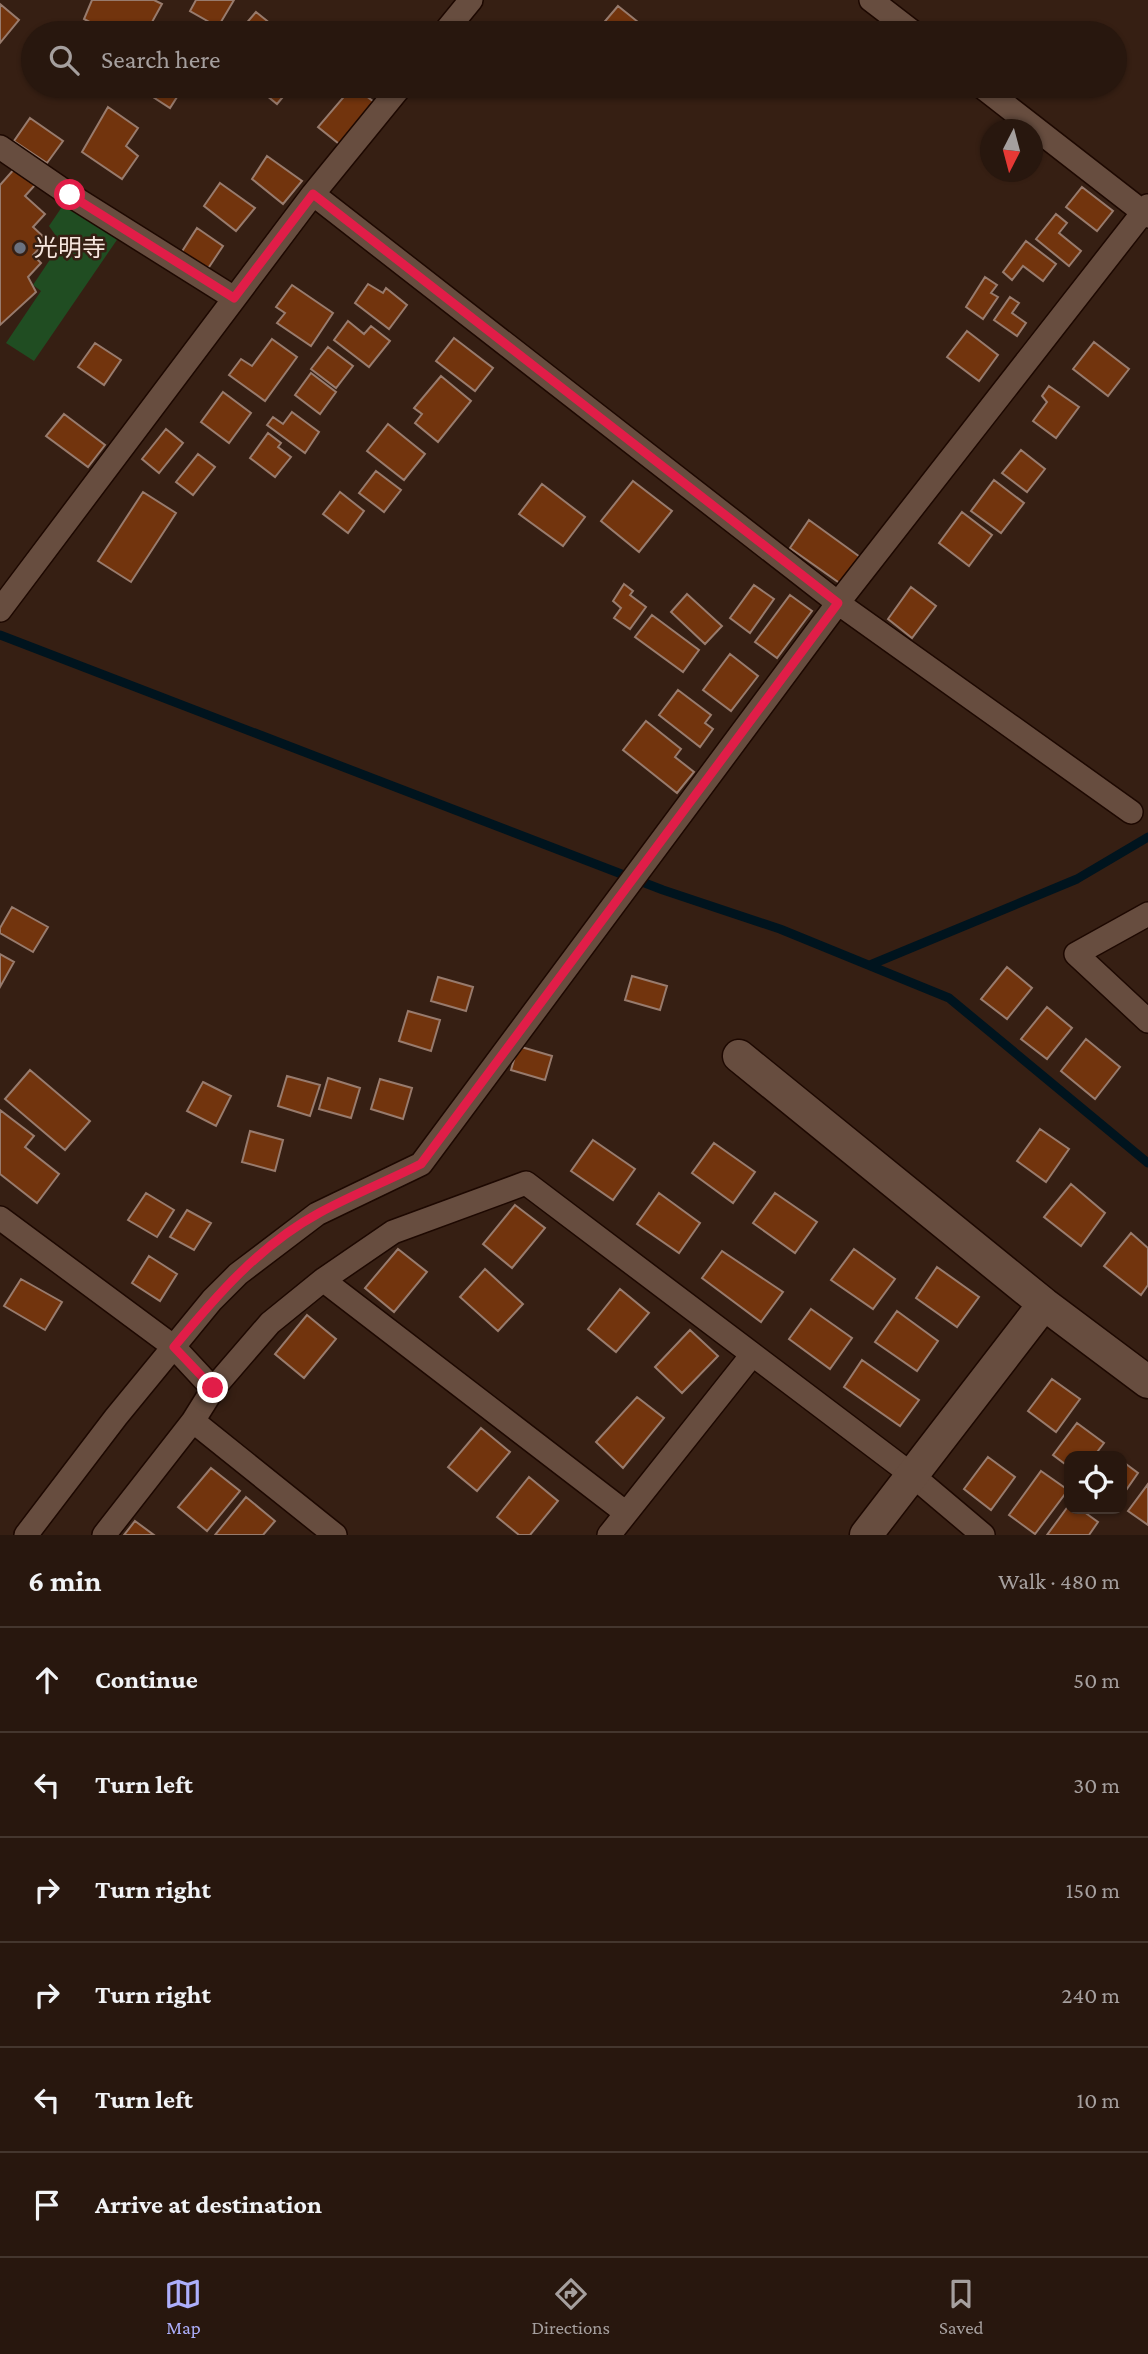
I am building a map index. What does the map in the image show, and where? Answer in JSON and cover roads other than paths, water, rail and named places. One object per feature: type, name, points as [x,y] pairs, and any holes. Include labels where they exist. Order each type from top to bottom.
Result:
[{"type":"street","points":[[454,21],[471,0]]},
{"type":"street","points":[[871,0],[898,21]]},
{"type":"street","points":[[0,610],[313,194],[391,98]]},
{"type":"street","points":[[26,1535],[212,1300],[238,1274],[317,1214],[421,1164],[838,603],[1146,212],[997,98]]},
{"type":"street","points":[[0,147],[70,195],[234,298]]},
{"type":"street","points":[[313,194],[838,603],[1131,812]]},
{"type":"street","points":[[1148,914],[1076,954],[1148,1021]]},
{"type":"street","points":[[739,1056],[1044,1304],[1148,1382]]},
{"type":"street","points":[[104,1535],[193,1421],[213,1388],[270,1323],[323,1280],[393,1232],[526,1183],[912,1475],[983,1535]]},
{"type":"street","points":[[0,1218],[174,1347],[213,1388]]},
{"type":"street","points":[[323,1280],[626,1513]]},
{"type":"street","points":[[866,1535],[1044,1304]]},
{"type":"street","points":[[609,1535],[752,1355]]},
{"type":"street","points":[[193,1421],[335,1535]]},
{"type":"waterway","points":[[0,635],[663,890],[780,929],[949,998],[1148,1163]]},
{"type":"waterway","points":[[870,965],[1077,879],[1148,837]]},
{"type":"place","name":"光明寺","points":[[20,248]]}]
